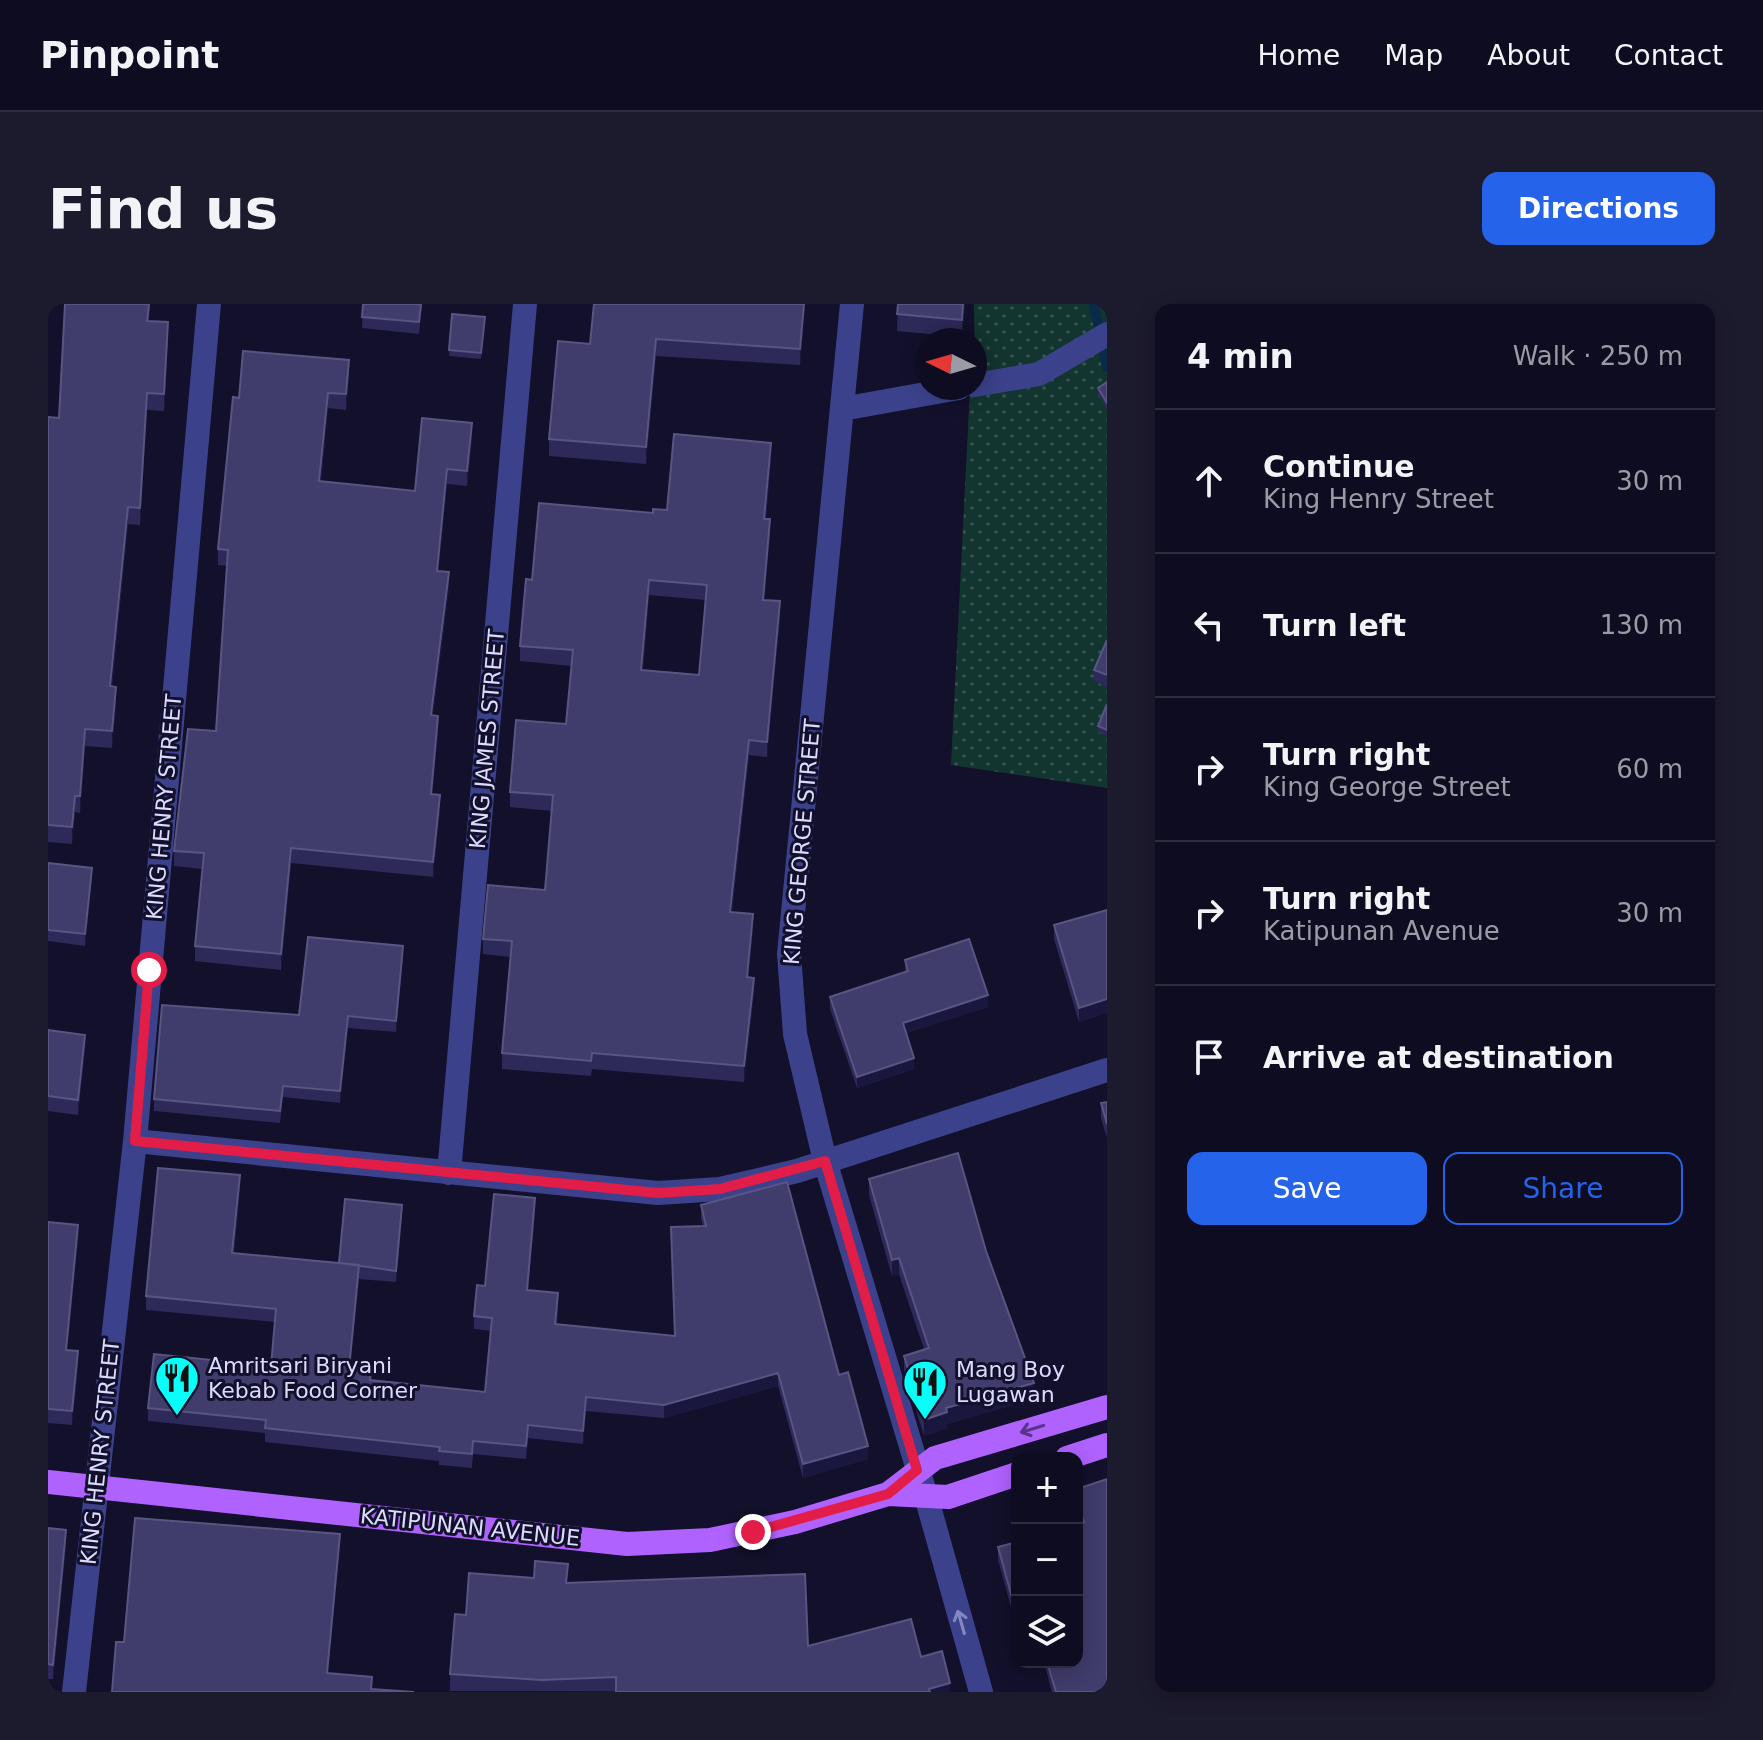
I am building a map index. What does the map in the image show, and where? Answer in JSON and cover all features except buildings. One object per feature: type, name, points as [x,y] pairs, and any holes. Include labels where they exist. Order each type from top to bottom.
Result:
[{"type":"main road","name":"KATIPUNAN AVENUE","points":[[888,1494],[935,1458],[1107,1407]]},
{"type":"main road","points":[[1083,1453],[1107,1445]]},
{"type":"main road","name":"KATIPUNAN AVENUE","points":[[48,1482],[627,1544],[710,1540],[753,1532],[888,1494],[948,1497],[1011,1476]]},
{"type":"street","name":"KING HENRY STREET","points":[[74,1692],[135,1141],[209,304]]},
{"type":"street","name":"KING JAMES STREET","points":[[449,1173],[525,304]]},
{"type":"street","name":"KING GEORGE STREET","points":[[852,304],[789,954],[795,1034],[825,1161],[926,1496],[981,1692]]},
{"type":"street","points":[[987,383],[1039,374],[1107,334]]},
{"type":"street","points":[[842,409],[915,396]]},
{"type":"street","points":[[135,1141],[658,1193],[720,1189],[825,1161],[1107,1070]]},
{"type":"green space","points":[[974,304],[1107,304],[1107,788],[951,765],[969,400],[987,400],[987,328],[974,328]]},
{"type":"waterway","points":[[1094,304],[1107,367]]},
{"type":"place","name":"Amritsari Biryani Kebab Food Corner","points":[[177,1417]]},
{"type":"place","name":"Mang Boy Lugawan","points":[[925,1421]]},
{"type":"route","points":[[149,970],[135,1141],[658,1193],[720,1189],[797,1171],[825,1161],[917,1470],[888,1494],[753,1532]]}]
